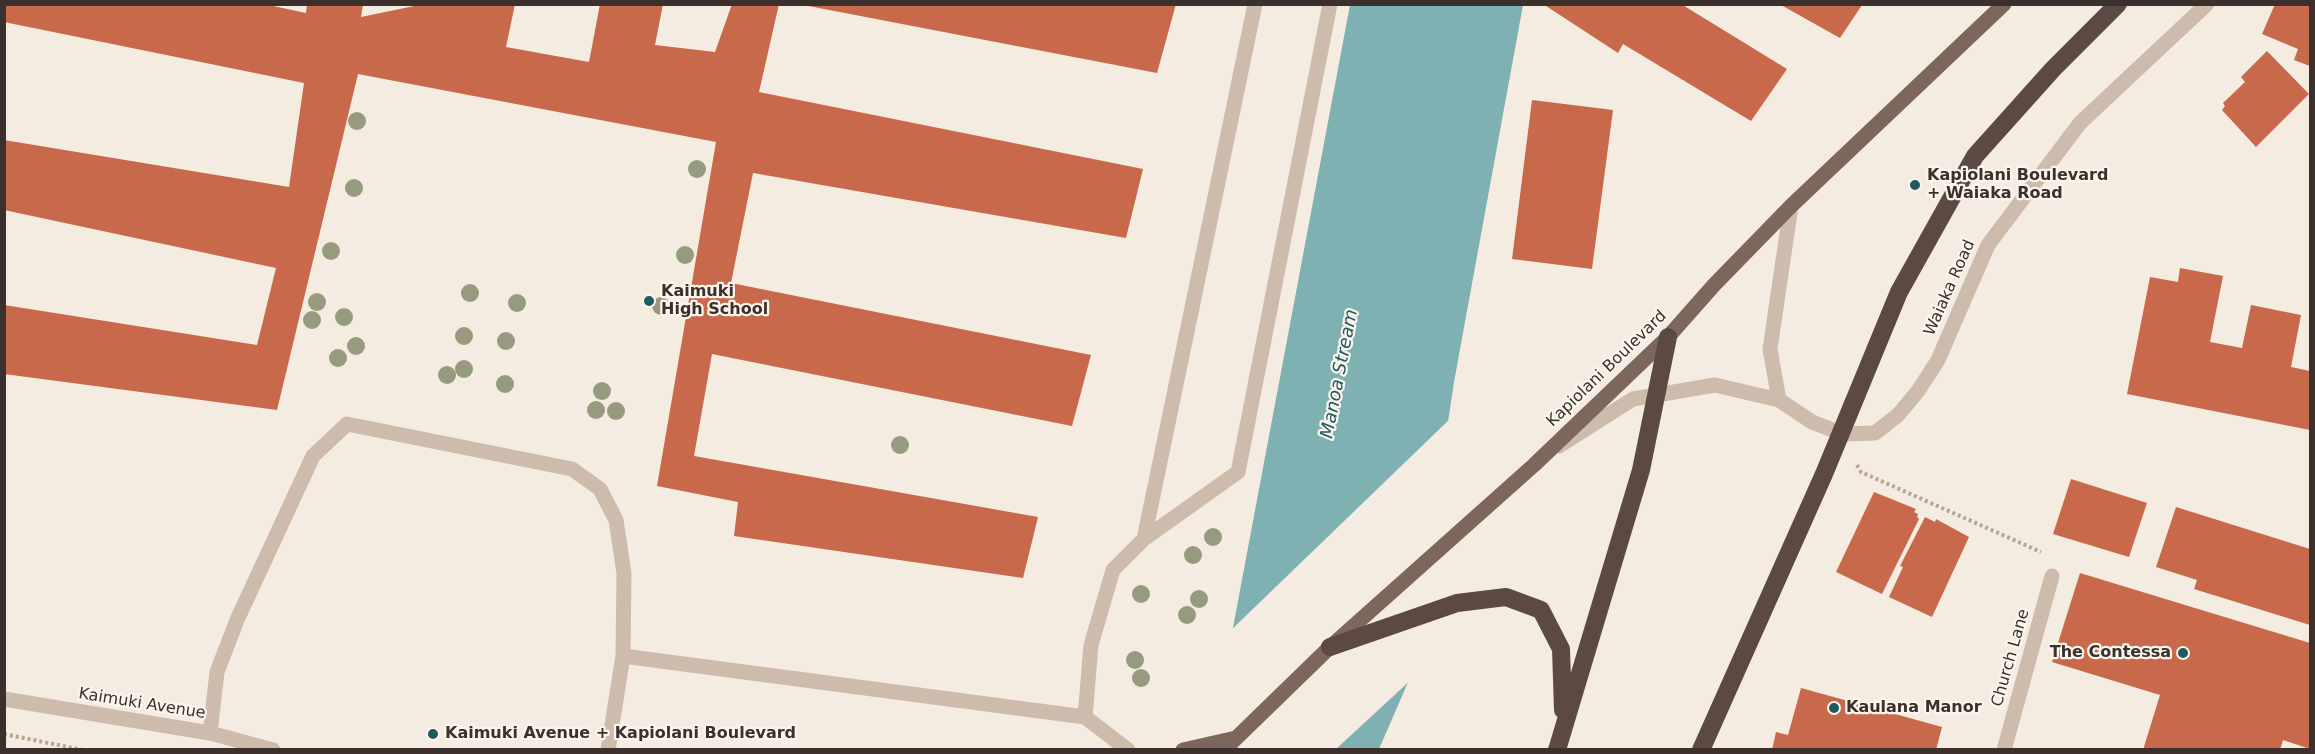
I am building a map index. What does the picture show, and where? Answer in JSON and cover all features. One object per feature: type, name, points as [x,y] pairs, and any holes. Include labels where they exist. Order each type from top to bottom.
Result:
[{"type":"highway","points":[[1701,750],[1824,474],[1899,292],[1975,156],[2053,69],[2118,4]]},
{"type":"highway","points":[[1557,750],[1641,470],[1668,337]]},
{"type":"highway","points":[[1330,647],[1457,603],[1506,597],[1541,610],[1561,649],[1564,727]]},
{"type":"main road","name":"Kapiolani Boulevard","points":[[1224,750],[1330,647],[1542,457],[1668,337],[1714,285],[1791,206],[2004,4]]},
{"type":"main road","points":[[1183,750],[1237,738]]},
{"type":"street","points":[[1144,538],[1255,4]]},
{"type":"street","points":[[1085,717],[1091,645],[1113,570],[1144,538],[1238,472],[1330,4]]},
{"type":"street","name":"Waiaka Road","points":[[1542,457],[1633,399],[1716,385],[1779,400],[1812,422],[1843,434],[1875,433],[1898,415],[1918,391],[1938,360],[1988,245],[2080,123],[2207,4]]},
{"type":"street","points":[[1779,400],[1770,349],[1791,206]]},
{"type":"street","points":[[210,733],[217,672],[237,620],[313,456],[347,424],[572,469],[600,489],[616,520],[624,573],[623,656],[608,750]]},
{"type":"street","name":"Church Lane","points":[[2004,750],[2052,576]]},
{"type":"street","points":[[623,656],[1085,717],[1128,750]]},
{"type":"street","name":"Kaimuki Avenue","points":[[4,699],[210,733],[273,750]]},
{"type":"path","points":[[1843,434],[1861,472],[2059,560],[2052,576]]},
{"type":"path","points":[[4,734],[84,750]]},
{"type":"water","name":"Manoa Stream","points":[[1350,5],[1523,5],[1454,382],[1409,680],[1379,749],[1210,750]]},
{"type":"pier","points":[[1452,417],[1413,678],[1335,750],[1207,750],[1229,632]]},
{"type":"building","points":[[4,4],[264,4],[306,13],[307,4],[363,4],[361,17],[424,4],[515,4],[506,47],[589,62],[600,4],[663,4],[655,45],[715,52],[732,4],[779,4],[759,92],[1143,169],[1126,238],[753,173],[731,283],[1091,355],[1072,426],[712,354],[694,456],[1038,517],[1023,578],[734,536],[738,502],[657,486],[716,142],[358,74],[277,410],[4,374],[4,305],[257,345],[276,268],[4,210],[4,140],[289,187],[304,83],[4,22]]},
{"type":"building","points":[[798,4],[1176,4],[1157,73]]},
{"type":"building","points":[[1543,4],[1681,4],[1787,69],[1751,121],[1623,44],[1618,53]]},
{"type":"building","points":[[2275,4],[2310,4],[2310,66],[2294,60],[2298,49],[2262,34]]},
{"type":"building","points":[[1781,5],[1862,5],[1840,38]]},
{"type":"building","points":[[2267,51],[2309,94],[2256,147],[2222,110],[2225,106],[2223,103],[2245,82],[2241,77]]},
{"type":"building","points":[[1532,100],[1613,110],[1592,269],[1512,259]]},
{"type":"building","points":[[2180,268],[2223,276],[2210,342],[2242,348],[2251,305],[2301,315],[2291,367],[2310,371],[2310,430],[2127,394],[2150,277],[2178,282]]},
{"type":"building","points":[[2071,479],[2147,503],[2129,557],[2053,534]]},
{"type":"building","points":[[1874,492],[1916,509],[1914,512],[1918,514],[1919,519],[1882,594],[1836,572]]},
{"type":"building","points":[[2176,507],[2310,549],[2310,625],[2194,589],[2197,580],[2156,567]]},
{"type":"building","points":[[1925,517],[1935,522],[1936,519],[1969,537],[1932,617],[1889,597],[1903,567],[1900,566]]},
{"type":"building","name":"The Contessa","points":[[2080,573],[2310,643],[2310,749],[2283,740],[2280,750],[2143,750],[2160,695],[2052,662]]},
{"type":"building","name":"Kaulana Manor","points":[[1801,688],[1942,727],[1936,750],[1772,750],[1776,732],[1788,735]]},
{"type":"place","name":"Kapiolani Boulevard + Waiaka Road","points":[[1915,185]]},
{"type":"place","name":"Kaimuki High School","points":[[649,301]]},
{"type":"place","name":"The Contessa","points":[[2183,653]]},
{"type":"place","name":"Kaulana Manor","points":[[1834,708]]},
{"type":"place","name":"Kaimuki Avenue + Kapiolani Boulevard","points":[[433,734]]}]
